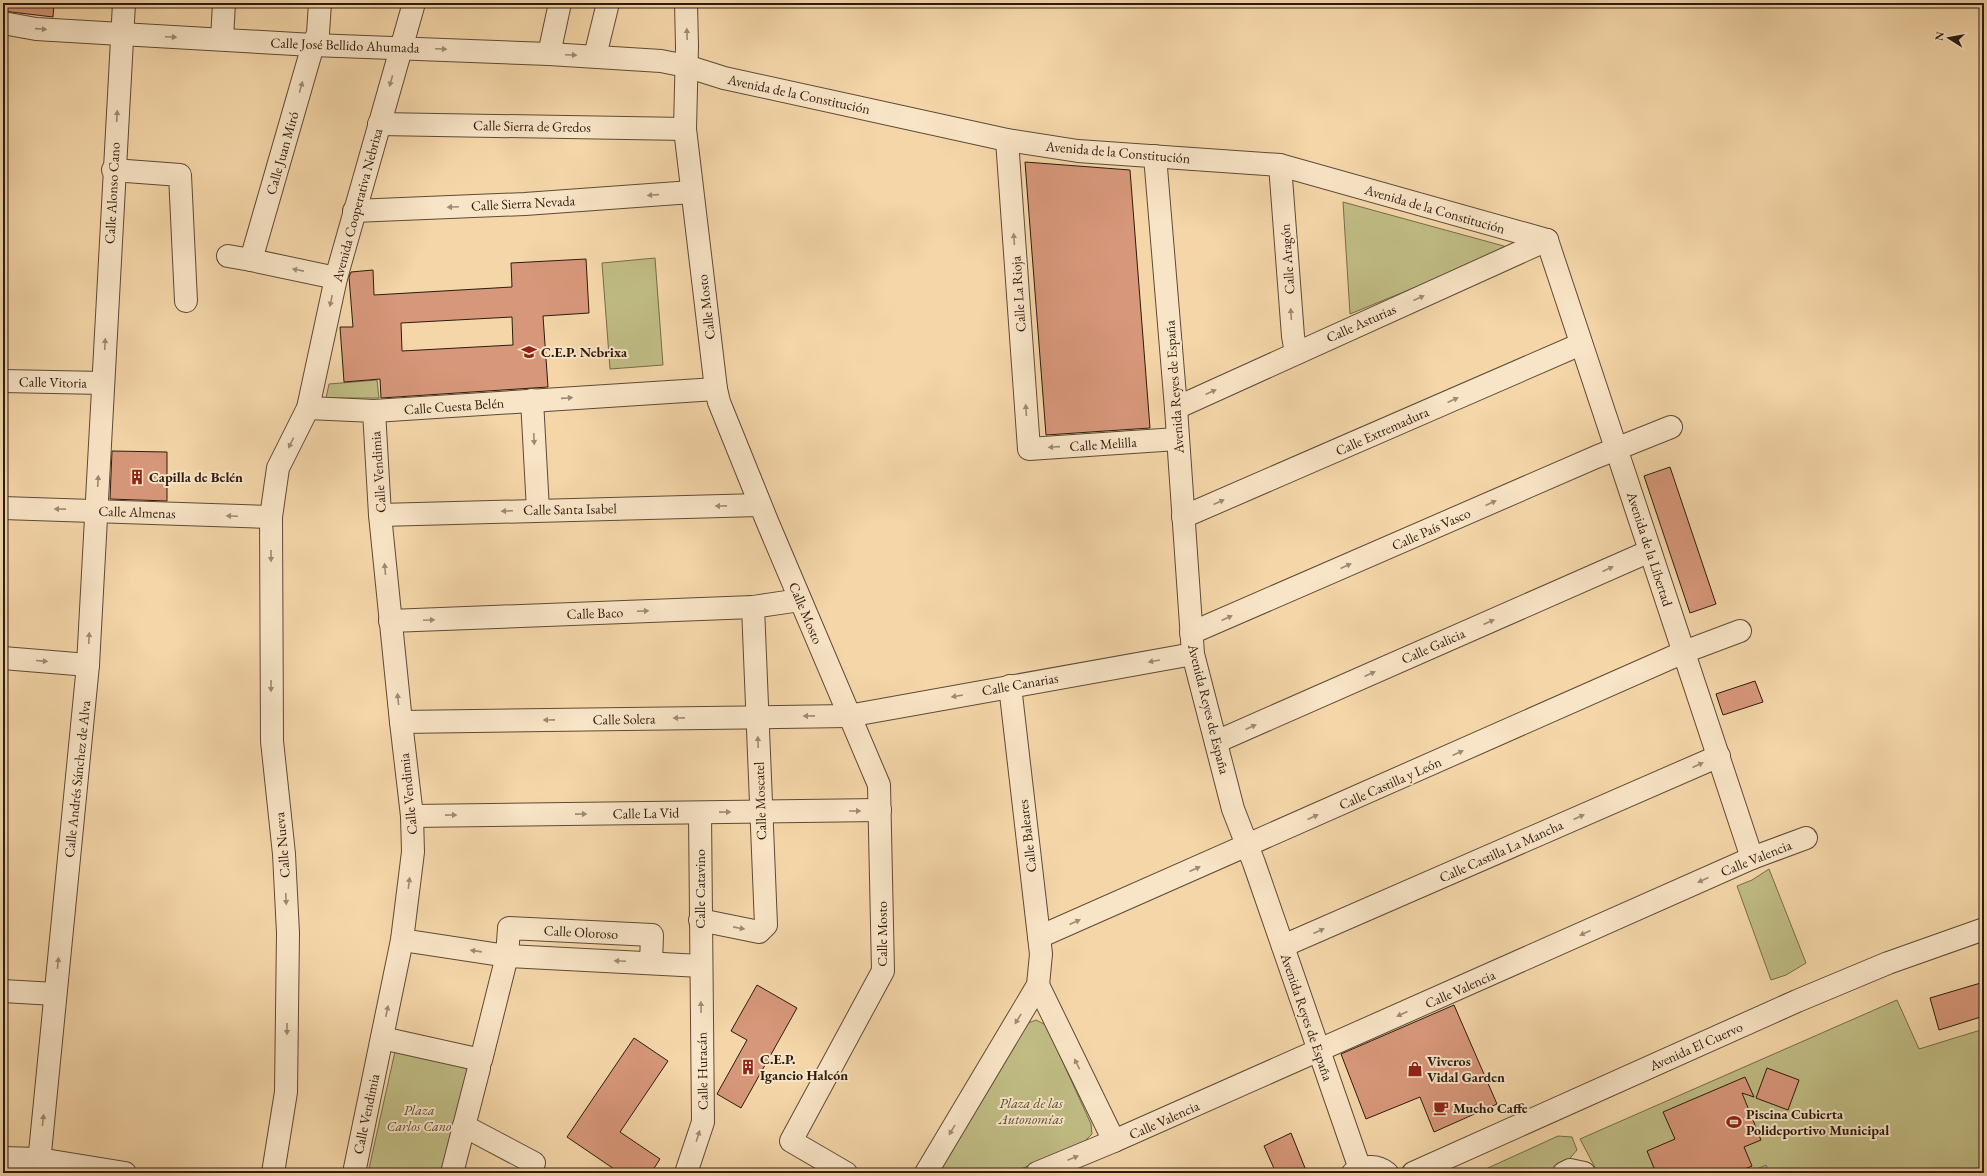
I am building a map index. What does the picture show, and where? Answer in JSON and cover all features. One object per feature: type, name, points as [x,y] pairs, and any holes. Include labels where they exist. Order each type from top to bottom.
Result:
[{"type":"street","name":"Calle Alonso Cano","points":[[103,383],[113,170],[124,3]]},
{"type":"street","points":[[222,39],[224,3]]},
{"type":"street","name":"Calle Juan Miró","points":[[251,260],[313,45],[318,33],[320,3]]},
{"type":"street","name":"Avenida Cooperativa Nebrixa","points":[[308,408],[336,278],[414,3]]},
{"type":"street","points":[[549,54],[558,3]]},
{"type":"street","points":[[595,56],[608,3]]},
{"type":"street","name":"Calle Mosto","points":[[686,3],[685,129],[716,389],[760,505],[848,716],[879,785],[884,971],[791,1141],[846,1173]]},
{"type":"street","name":"Calle José Bellido Ahumada","points":[[3,22],[36,29],[313,45],[595,56],[661,61],[686,66]]},
{"type":"street","name":"Avenida de la Constitución","points":[[686,66],[724,78],[1007,140],[1078,151],[1280,165],[1547,240]]},
{"type":"street","name":"Calle Sierra de Gredos","points":[[379,124],[685,129]]},
{"type":"street","name":"Calle La Rioja","points":[[1007,140],[1029,449]]},
{"type":"street","name":"Avenida Reyes de España","points":[[1155,156],[1176,408],[1192,644],[1233,809],[1248,846],[1319,1051],[1356,1171]]},
{"type":"street","name":"Calle Aragón","points":[[1280,165],[1293,336],[1296,353]]},
{"type":"street","points":[[113,170],[180,175],[186,301]]},
{"type":"street","name":"Calle Sierra Nevada","points":[[354,211],[525,204],[692,192]]},
{"type":"street","name":"Calle Asturias","points":[[1176,408],[1547,240]]},
{"type":"street","name":"Avenida de la Libertad","points":[[1547,240],[1752,858]]},
{"type":"street","points":[[228,256],[336,278]]},
{"type":"street","name":"Calle Extremadura","points":[[1183,518],[1581,344]]},
{"type":"street","name":"Calle Vitoria","points":[[3,381],[103,383]]},
{"type":"street","name":"Calle Andrés Sánchez de Alva","points":[[39,1166],[88,665],[103,383]]},
{"type":"street","name":"Calle Cuesta Belén","points":[[308,408],[374,411],[716,389]]},
{"type":"street","points":[[532,400],[538,510]]},
{"type":"street","points":[[271,517],[278,468],[308,408]]},
{"type":"street","name":"Calle Vendimia","points":[[354,1173],[402,940],[414,852],[412,816],[390,622],[380,515],[374,411]]},
{"type":"street","name":"Calle País Vasco","points":[[1192,644],[1616,448],[1671,427]]},
{"type":"street","name":"Calle Melilla","points":[[1029,449],[1177,439]]},
{"type":"street","name":"Calle Santa Isabel","points":[[380,515],[760,505]]},
{"type":"street","name":"Calle Almenas","points":[[3,508],[271,517]]},
{"type":"street","name":"Calle Nueva","points":[[271,517],[272,741],[284,854],[288,933],[286,1092],[273,1173]]},
{"type":"street","name":"Calle Galicia","points":[[1216,742],[1650,551]]},
{"type":"street","name":"Calle Baco","points":[[390,622],[753,606],[800,600]]},
{"type":"street","name":"Calle Moscatel","points":[[700,920],[759,932],[766,925],[753,606]]},
{"type":"street","name":"Calle Castilla y León","points":[[1039,937],[1248,846],[1684,652],[1740,631]]},
{"type":"street","name":"Calle Canarias","points":[[848,716],[1010,686],[1192,644]]},
{"type":"street","points":[[3,658],[88,665]]},
{"type":"street","name":"Calle Baleares","points":[[1010,686],[1041,954],[1038,985]]},
{"type":"street","name":"Calle Solera","points":[[401,722],[848,716]]},
{"type":"street","name":"Calle Castilla La Mancha","points":[[1283,946],[1719,756]]},
{"type":"street","name":"Calle La Vid","points":[[412,816],[880,810]]},
{"type":"street","name":"Calle Catavino","points":[[700,812],[700,966]]},
{"type":"street","name":"Calle Valencia","points":[[1114,1142],[1752,858],[1806,838]]},
{"type":"street","name":"Avenida El Cuervo","points":[[1413,1173],[1888,963],[1984,929]]},
{"type":"street","name":"Calle Oloroso","points":[[402,940],[507,956],[700,966]]},
{"type":"street","points":[[452,1173],[507,956]]},
{"type":"street","name":"Calle Huracán","points":[[686,1173],[702,1122],[700,966]]},
{"type":"street","points":[[1037,1173],[1114,1142],[1038,985]]},
{"type":"street","points":[[926,1173],[1038,985]]},
{"type":"street","points":[[3,991],[55,994]]},
{"type":"street","points":[[382,1038],[480,1064]]},
{"type":"street","points":[[464,1126],[534,1163],[529,1173]]},
{"type":"street","points":[[3,1158],[39,1166],[125,1173]]},
{"type":"street","points":[[1356,1171],[1376,1167],[1387,1173]]},
{"type":"street","points":[[1564,1173],[1570,1170],[1584,1173]]},
{"type":"green space","points":[[1343,202],[1511,248],[1350,314]]},
{"type":"green space","points":[[655,258],[663,365],[610,369],[602,263]]},
{"type":"green space","points":[[377,380],[379,398],[326,398],[329,384]]},
{"type":"green space","points":[[1769,869],[1806,963],[1786,975],[1771,980],[1737,886],[1752,880]]},
{"type":"green space","points":[[1897,1000],[1919,1049],[1984,1029],[1984,1173],[1598,1173],[1580,1139]]},
{"type":"green space","name":"Plaza de las Autonomías","points":[[1036,1020],[1046,1025],[1091,1124],[1092,1134],[1085,1141],[1012,1173],[939,1173],[1028,1023]]},
{"type":"green space","name":"Plaza Carlos Cano","points":[[396,1047],[470,1063],[446,1173],[368,1173]]},
{"type":"green space","points":[[1558,1136],[1572,1137],[1577,1150],[1565,1164],[1545,1173],[1477,1173]]},
{"type":"shaded area","points":[[1766,1165],[1769,1173],[1747,1173]]},
{"type":"building","points":[[3,3],[54,3],[53,17],[3,11]]},
{"type":"building","points":[[1025,162],[1130,170],[1150,428],[1046,435]]},
{"type":"building","points":[[586,259],[589,313],[543,316],[548,387],[381,398],[380,379],[344,382],[340,327],[353,327],[349,277],[351,272],[373,270],[374,295],[512,287],[511,263]],"holes":[[[512,317],[513,345],[402,351],[401,323]]]},
{"type":"building","name":"Capilla de Belén","points":[[112,451],[167,452],[167,501],[110,499]]},
{"type":"building","points":[[1670,467],[1716,604],[1690,613],[1644,476]]},
{"type":"building","points":[[1755,681],[1763,702],[1723,715],[1716,694]]},
{"type":"building","points":[[1984,982],[1984,1016],[1939,1030],[1930,998]]},
{"type":"building","name":"C.E.P. Igancio Halcón","points":[[757,985],[797,1008],[741,1108],[717,1094],[747,1040],[731,1031]]},
{"type":"building","name":"Viveros Vidal Garden","points":[[1454,1005],[1497,1104],[1434,1132],[1420,1097],[1366,1119],[1341,1054]]},
{"type":"building","points":[[634,1038],[668,1061],[620,1132],[660,1159],[651,1173],[620,1173],[567,1137]]},
{"type":"building","points":[[1767,1068],[1799,1080],[1788,1110],[1756,1098]]},
{"type":"building","name":"Piscina Cubierta Polideportivo Municipal","points":[[1745,1077],[1754,1097],[1742,1093],[1761,1140],[1744,1147],[1752,1166],[1735,1173],[1656,1173],[1647,1151],[1675,1139],[1663,1112]]},
{"type":"building","points":[[1291,1133],[1307,1173],[1276,1173],[1264,1146]]},
{"type":"place","name":"C.E.P. Nebrixa","points":[[529,352]]},
{"type":"place","name":"Capilla de Belén","points":[[137,477]]},
{"type":"place","name":"C.E.P. Igancio Halcón","points":[[748,1067]]},
{"type":"place","name":"Viveros Vidal Garden","points":[[1415,1069]]},
{"type":"place","name":"Mucho Caffe","points":[[1441,1108]]},
{"type":"place","name":"Piscina Cubierta Polideportivo Municipal","points":[[1734,1122]]}]
